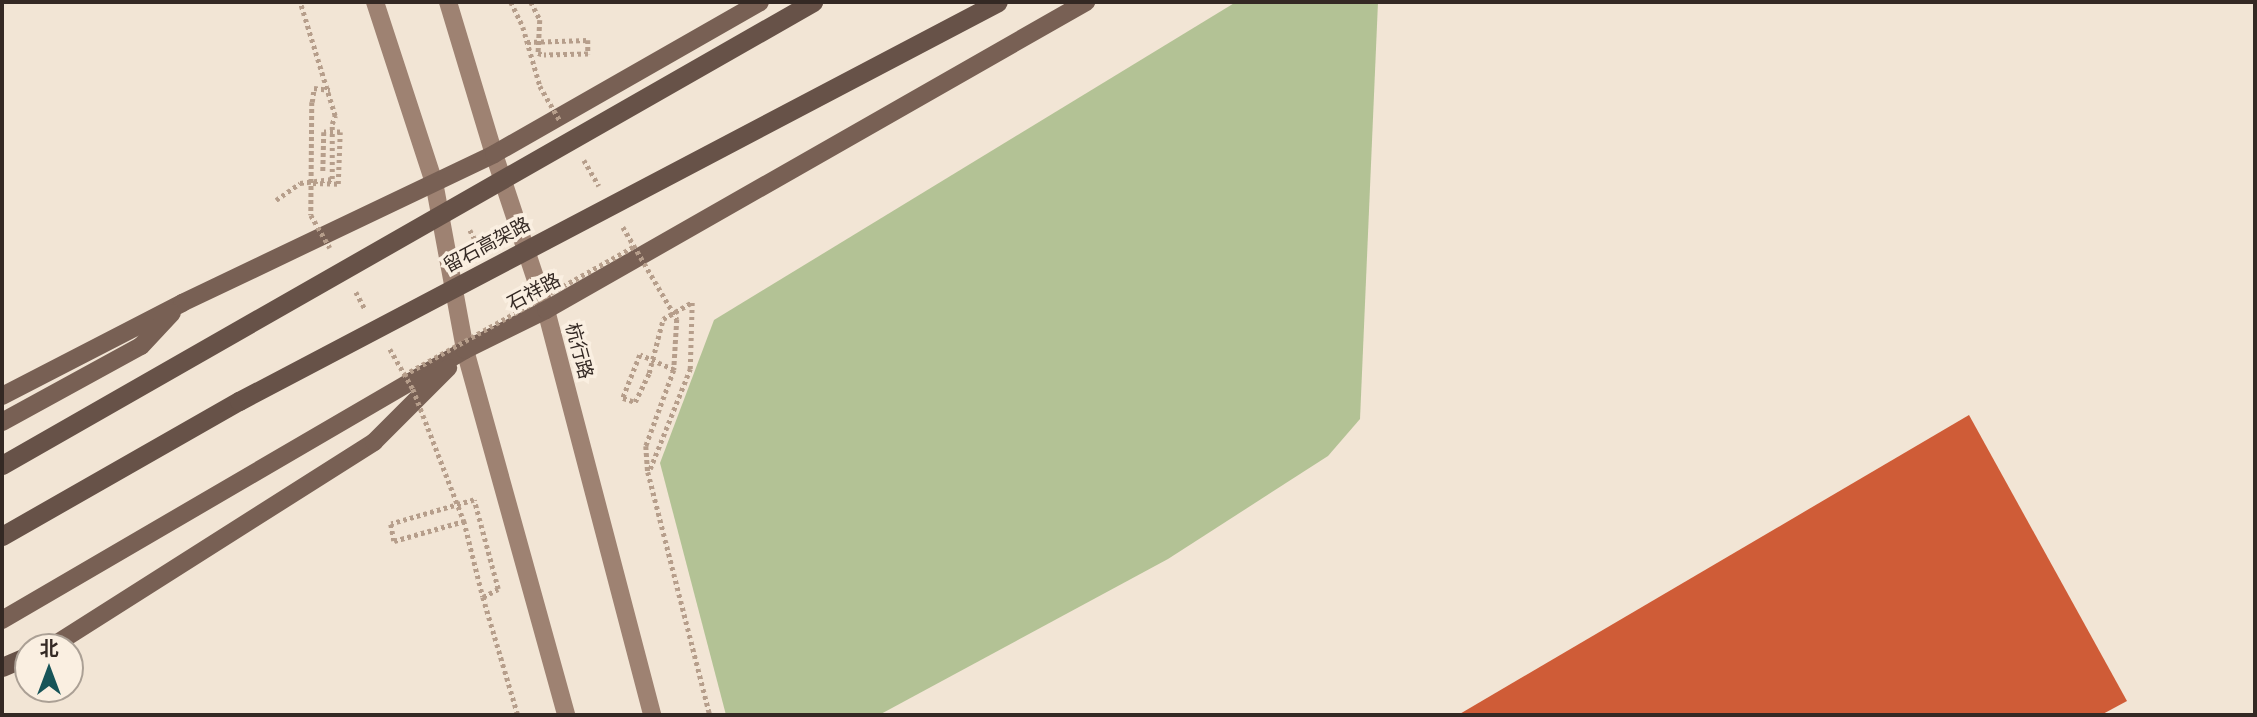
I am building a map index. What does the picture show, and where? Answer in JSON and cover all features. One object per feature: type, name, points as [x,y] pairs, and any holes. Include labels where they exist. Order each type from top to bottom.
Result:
[{"type":"highway","points":[[2,465],[813,2]]},
{"type":"highway","name":"留石高架路","points":[[2,536],[239,401],[998,2]]},
{"type":"main road","points":[[375,2],[434,182],[465,351],[566,715]]},
{"type":"main road","name":"杭行路","points":[[448,2],[494,154],[546,310],[652,715]]},
{"type":"main road","points":[[2,396],[182,303],[494,154],[760,2]]},
{"type":"main road","name":"石祥路","points":[[2,620],[465,351],[546,310],[1086,2]]},
{"type":"main road","points":[[2,422],[141,346],[182,303]]},
{"type":"main road","points":[[73,633],[374,442],[465,351]]},
{"type":"main road","points":[[2,627],[25,607]]},
{"type":"path","points":[[276,201],[300,183],[323,175],[332,179],[332,124],[335,116],[330,90],[300,2]]},
{"type":"path","points":[[512,2],[523,27]]},
{"type":"path","points":[[527,42],[588,40],[588,54],[538,53],[540,20],[531,2]]},
{"type":"path","points":[[323,175],[324,132],[340,132],[338,184],[313,183],[314,89],[330,90]]},
{"type":"path","points":[[404,375],[635,246]]},
{"type":"path","points":[[648,472],[690,369],[692,302],[663,319],[649,373],[635,402],[623,398],[640,355],[674,370],[646,446],[648,472],[710,715]]},
{"type":"path","points":[[482,597],[498,589],[474,500],[390,524],[394,541],[464,521],[482,597],[518,715]]},
{"type":"green space","points":[[1236,2],[1378,2],[1360,419],[1328,456],[1168,559],[879,715],[726,715],[660,463],[714,320]]},
{"type":"building","points":[[1969,415],[2127,701],[2101,715],[1458,715]]}]
